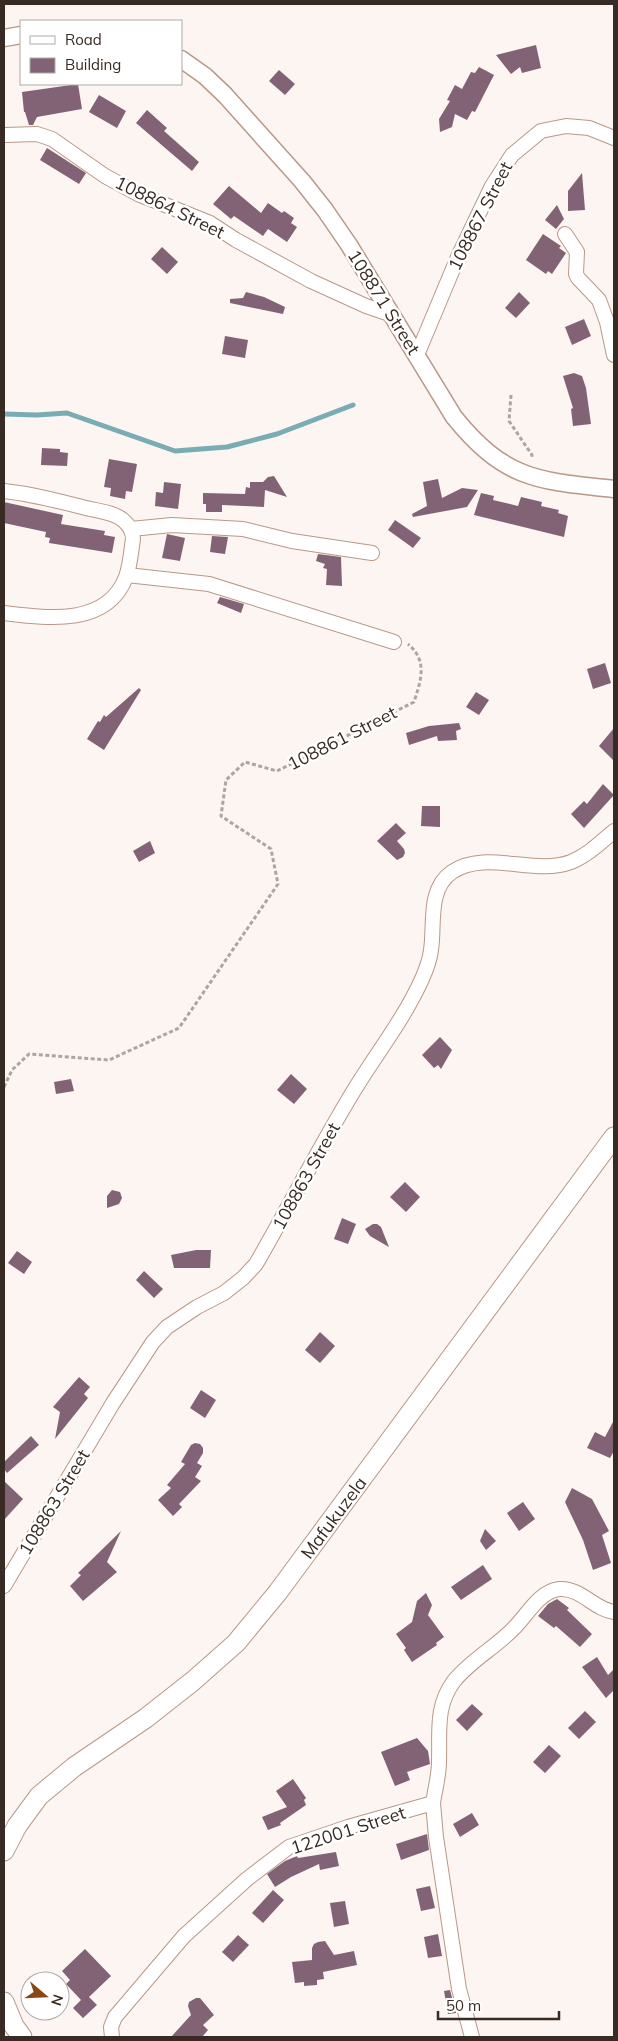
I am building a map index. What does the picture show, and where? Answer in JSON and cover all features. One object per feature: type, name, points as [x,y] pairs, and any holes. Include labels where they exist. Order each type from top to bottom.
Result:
[{"type":"main road","name":"Mafukuzela","points":[[4,1851],[17,1826],[38,1796],[74,1767],[146,1718],[193,1681],[236,1643],[278,1592],[614,1137]]},
{"type":"main road","points":[[4,2002],[14,2026],[22,2037]]},
{"type":"street","points":[[4,38],[20,35]]},
{"type":"street","name":"108871 Street","points":[[182,60],[205,76],[225,95],[302,181],[325,210],[349,245],[454,417],[472,439],[490,456],[508,467],[532,477],[555,483],[614,489]]},
{"type":"street","name":"108867 Street","points":[[417,355],[458,257],[492,186],[512,155],[541,131],[566,126],[589,128],[614,138]]},
{"type":"street","name":"108864 Street","points":[[4,135],[37,134],[52,138],[105,176],[138,194],[210,223],[236,240],[311,281],[366,306],[392,314]]},
{"type":"street","points":[[565,234],[577,252],[576,270],[578,278],[593,292],[603,309],[614,355]]},
{"type":"street","points":[[4,491],[40,496],[121,518],[131,529],[133,540],[127,576],[120,590],[113,598],[95,610],[73,616],[48,618],[4,613]]},
{"type":"street","points":[[131,529],[172,525],[243,530],[292,541],[372,553]]},
{"type":"street","points":[[127,576],[209,584],[394,642]]},
{"type":"street","name":"108863 Street","points":[[4,1586],[113,1403],[153,1342],[167,1327],[224,1292],[243,1278],[256,1264],[353,1092],[410,1004],[424,976],[431,950],[437,893],[451,872],[466,865],[479,863],[545,867],[571,862],[589,852],[614,831]]},
{"type":"street","points":[[472,2037],[459,1989],[433,1803],[439,1762],[439,1716],[444,1701],[454,1682],[468,1667],[513,1629],[540,1599],[551,1590],[561,1588],[569,1590],[603,1610],[614,1612]]},
{"type":"street","name":"122001 Street","points":[[112,2037],[111,2028],[115,2017],[184,1936],[247,1879],[288,1847],[348,1827],[433,1803]]},
{"type":"path","points":[[511,395],[509,421],[532,455],[532,477]]},
{"type":"path","name":"108861 Street","points":[[4,1086],[12,1070],[29,1054],[109,1060],[179,1028],[278,884],[271,849],[222,816],[226,780],[245,762],[277,771],[414,702],[422,677],[418,654],[408,644],[394,642]]},
{"type":"building","points":[[536,45],[541,68],[522,73],[520,67],[511,74],[496,55]]},
{"type":"building","points":[[479,67],[494,75],[475,112],[472,111],[467,120],[455,114],[452,127],[440,132],[439,119],[450,101],[447,100],[455,85],[462,89],[471,72],[475,73]]},
{"type":"building","points":[[279,70],[295,84],[285,95],[269,81]]},
{"type":"building","points":[[78,85],[82,109],[37,117],[33,125],[29,125],[24,112],[22,92]]},
{"type":"building","points":[[99,95],[126,111],[117,128],[89,112]]},
{"type":"building","points":[[147,110],[167,128],[164,131],[199,162],[192,171],[136,123]]},
{"type":"building","points":[[47,148],[86,173],[79,184],[40,160]]},
{"type":"building","points":[[582,173],[585,210],[568,211],[568,191]]},
{"type":"building","points":[[229,186],[261,213],[268,203],[282,213],[284,211],[294,218],[291,223],[297,227],[287,242],[268,229],[263,236],[234,216],[231,219],[213,204]]},
{"type":"building","points":[[557,205],[564,219],[556,229],[545,220]]},
{"type":"building","points":[[543,234],[561,246],[559,248],[566,253],[552,274],[548,271],[546,274],[526,260]]},
{"type":"building","points":[[162,247],[178,262],[167,274],[151,259]]},
{"type":"building","points":[[246,292],[264,297],[285,307],[283,314],[230,303],[230,299],[243,298]]},
{"type":"building","points":[[519,292],[530,303],[516,318],[505,308]]},
{"type":"building","points":[[584,319],[591,336],[572,345],[565,327]]},
{"type":"building","points":[[225,336],[248,340],[245,358],[222,354]]},
{"type":"building","points":[[574,373],[582,376],[586,388],[591,424],[573,426],[571,409],[573,408],[563,376]]},
{"type":"building","points":[[42,448],[60,449],[60,452],[68,453],[67,466],[41,465]]},
{"type":"building","points":[[109,459],[137,464],[132,492],[126,491],[125,499],[110,496],[111,488],[104,487]]},
{"type":"building","points":[[274,476],[287,497],[265,490],[264,507],[222,505],[222,512],[206,512],[206,504],[203,504],[203,493],[245,494],[246,487],[250,488],[250,482],[263,482],[268,477]]},
{"type":"building","points":[[438,479],[442,498],[462,488],[478,490],[467,507],[413,517],[412,514],[427,506],[423,482]]},
{"type":"building","points":[[164,482],[181,484],[178,509],[155,506],[156,492],[163,493]]},
{"type":"building","points":[[481,493],[494,496],[493,500],[518,506],[521,497],[542,502],[541,506],[559,510],[558,513],[568,516],[564,537],[474,515]]},
{"type":"building","points":[[4,502],[63,515],[61,524],[105,531],[104,535],[115,537],[112,553],[49,543],[50,538],[45,537],[46,532],[4,523]]},
{"type":"building","points":[[395,520],[421,538],[413,548],[388,530]]},
{"type":"building","points":[[167,534],[185,538],[180,561],[162,558]]},
{"type":"building","points":[[212,536],[228,537],[225,554],[210,552]]},
{"type":"building","points":[[318,554],[341,557],[342,586],[326,585],[327,569],[323,568],[325,564],[316,561]]},
{"type":"building","points":[[220,597],[244,604],[241,613],[217,603]]},
{"type":"building","points":[[605,663],[611,683],[593,689],[587,669]]},
{"type":"building","points":[[139,688],[141,690],[104,750],[87,739],[104,715],[106,717]]},
{"type":"building","points":[[476,692],[489,700],[479,715],[466,707]]},
{"type":"building","points":[[459,723],[461,729],[456,731],[457,740],[438,741],[437,736],[409,745],[406,733],[429,726]]},
{"type":"building","points":[[614,728],[614,761],[599,746]]},
{"type":"building","points":[[603,784],[614,795],[584,828],[571,814],[584,801],[587,804]]},
{"type":"building","points":[[422,806],[440,806],[440,827],[421,826]]},
{"type":"building","points":[[396,823],[406,833],[397,841],[405,853],[403,857],[397,860],[377,841]]},
{"type":"building","points":[[150,841],[155,853],[139,862],[133,851]]},
{"type":"building","points":[[440,1037],[452,1050],[441,1069],[438,1065],[434,1068],[422,1055]]},
{"type":"building","points":[[291,1074],[307,1089],[294,1104],[277,1090]]},
{"type":"building","points":[[71,1079],[74,1091],[56,1094],[54,1082]]},
{"type":"building","points":[[405,1182],[420,1197],[406,1212],[390,1197]]},
{"type":"building","points":[[112,1190],[120,1192],[122,1198],[119,1204],[107,1208],[107,1196]]},
{"type":"building","points":[[342,1218],[356,1224],[348,1244],[334,1239]]},
{"type":"building","points":[[373,1224],[381,1227],[389,1247],[370,1236],[365,1229]]},
{"type":"building","points":[[196,1250],[211,1250],[210,1268],[174,1268],[171,1255]]},
{"type":"building","points":[[17,1251],[32,1262],[24,1274],[8,1263]]},
{"type":"building","points":[[144,1271],[163,1289],[154,1298],[136,1280]]},
{"type":"building","points":[[320,1332],[335,1346],[320,1363],[305,1350]]},
{"type":"building","points":[[79,1377],[90,1387],[84,1394],[88,1398],[55,1439],[60,1412],[53,1407]]},
{"type":"building","points":[[201,1390],[216,1400],[205,1418],[190,1408]]},
{"type":"building","points":[[614,1420],[614,1451],[610,1458],[587,1448],[595,1432],[605,1437]]},
{"type":"building","points":[[31,1436],[39,1445],[7,1473],[4,1469],[4,1462]]},
{"type":"building","points":[[195,1443],[200,1444],[203,1448],[203,1453],[197,1463],[202,1466],[195,1477],[201,1481],[179,1504],[182,1507],[173,1516],[158,1500],[171,1488],[167,1485],[185,1464],[181,1462],[191,1445]]},
{"type":"building","points":[[4,1481],[23,1499],[4,1520]]},
{"type":"building","points":[[572,1488],[592,1499],[609,1531],[602,1535],[611,1563],[593,1570],[583,1540],[565,1502]]},
{"type":"building","points":[[523,1502],[535,1519],[519,1531],[507,1513]]},
{"type":"building","points":[[485,1529],[496,1541],[486,1550],[480,1541]]},
{"type":"building","points":[[121,1531],[107,1562],[117,1572],[83,1601],[70,1586],[81,1575],[78,1573]]},
{"type":"building","points":[[483,1565],[492,1579],[461,1600],[451,1587]]},
{"type":"building","points":[[426,1593],[432,1605],[428,1615],[444,1637],[436,1643],[437,1645],[412,1662],[404,1650],[406,1648],[396,1634],[412,1622],[417,1601]]},
{"type":"building","points":[[557,1599],[569,1608],[567,1610],[592,1634],[580,1647],[556,1626],[554,1628],[538,1616],[548,1604]]},
{"type":"building","points":[[597,1657],[608,1675],[614,1669],[614,1690],[606,1698],[582,1667]]},
{"type":"building","points":[[472,1704],[483,1714],[467,1731],[456,1720]]},
{"type":"building","points":[[585,1711],[596,1722],[579,1739],[568,1728]]},
{"type":"building","points":[[417,1738],[428,1751],[430,1764],[407,1772],[410,1780],[395,1786],[381,1752]]},
{"type":"building","points":[[549,1745],[561,1756],[545,1773],[533,1762]]},
{"type":"building","points":[[293,1779],[306,1798],[304,1800],[306,1805],[280,1823],[281,1825],[268,1830],[262,1817],[287,1807],[276,1791]]},
{"type":"building","points":[[472,1813],[479,1825],[460,1837],[453,1824]]},
{"type":"building","points":[[427,1834],[429,1850],[401,1860],[396,1844]]},
{"type":"building","points":[[336,1852],[339,1866],[320,1870],[319,1864],[275,1887],[267,1874],[285,1861],[297,1856],[298,1858]]},
{"type":"building","points":[[430,1886],[435,1908],[421,1911],[416,1889]]},
{"type":"building","points":[[273,1890],[284,1900],[263,1923],[252,1913]]},
{"type":"building","points":[[345,1901],[349,1924],[334,1927],[330,1903]]},
{"type":"building","points":[[438,1934],[442,1956],[428,1958],[424,1937]]},
{"type":"building","points":[[238,1935],[249,1945],[233,1962],[222,1952]]},
{"type":"building","points":[[325,1941],[334,1955],[354,1951],[357,1965],[323,1972],[324,1979],[317,1980],[317,1985],[304,1986],[304,1982],[295,1983],[292,1962],[312,1960],[314,1944]]},
{"type":"building","points":[[85,1949],[111,1976],[89,1997],[97,2005],[83,2018],[73,2008],[81,2000],[70,1988],[70,1971],[62,1971]]},
{"type":"building","points":[[450,1990],[456,2013],[448,2014],[444,1991]]},
{"type":"building","points":[[200,1998],[214,2015],[203,2025],[208,2030],[202,2037],[171,2037],[191,2015],[188,2006],[189,2002]]},
{"type":"waterway","points":[[4,414],[37,415],[67,413],[175,451],[227,447],[277,434],[353,405]]}]
